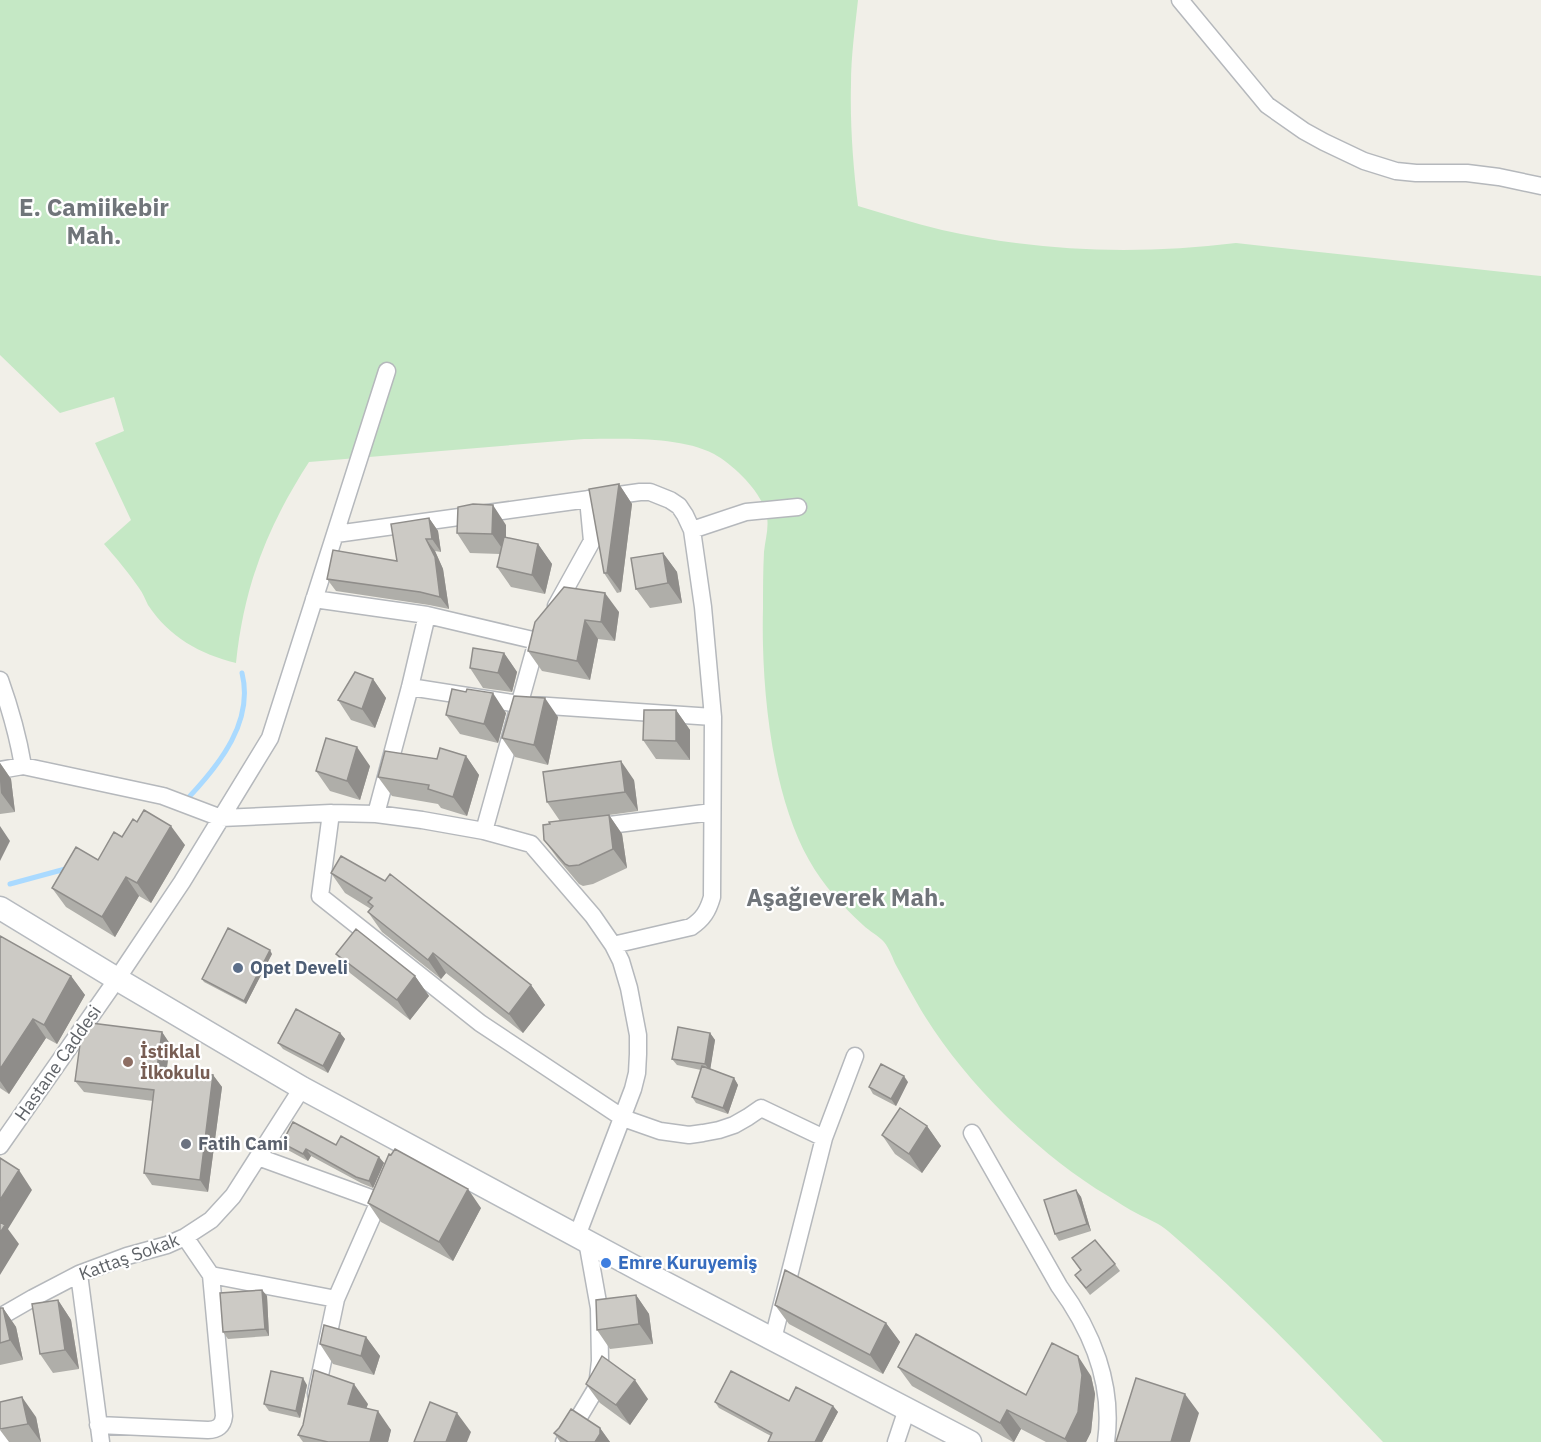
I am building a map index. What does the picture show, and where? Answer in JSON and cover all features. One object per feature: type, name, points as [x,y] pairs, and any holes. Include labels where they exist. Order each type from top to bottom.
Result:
[{"type":"main road","points":[[0,908],[402,1148],[582,1239],[970,1442]]},
{"type":"main road","points":[[0,923],[117,979]]},
{"type":"street","points":[[1180,0],[1267,105],[1324,142],[1364,161],[1396,171],[1467,173],[1541,186]]},
{"type":"street","name":"Hastane Caddesi","points":[[0,1146],[182,882],[270,738],[387,371]]},
{"type":"street","points":[[336,534],[640,492],[660,495],[679,506],[686,515],[692,530],[703,607],[713,717],[712,897],[708,912],[691,927],[613,945]]},
{"type":"street","points":[[484,831],[537,640],[592,541],[588,499]]},
{"type":"street","points":[[692,530],[746,512],[798,507]]},
{"type":"street","points":[[314,599],[427,615],[537,640]]},
{"type":"street","points":[[376,814],[427,615]]},
{"type":"street","points":[[0,680],[18,736],[23,766]]},
{"type":"street","points":[[410,687],[519,704],[713,717]]},
{"type":"street","points":[[0,770],[23,766],[163,796],[221,818],[331,813],[376,814],[537,839],[613,945],[621,961],[629,988],[638,1035],[637,1073],[582,1239],[599,1308],[600,1360],[597,1387],[564,1442]]},
{"type":"street","points":[[573,830],[712,812]]},
{"type":"street","points":[[331,813],[320,896],[480,1023],[623,1118],[660,1131],[688,1135],[703,1134],[734,1125],[761,1108],[824,1138]]},
{"type":"street","points":[[773,1339],[824,1138],[855,1056]]},
{"type":"street","name":"Kattaş Sokak","points":[[0,1317],[79,1274],[167,1245],[211,1221],[233,1196],[302,1088]]},
{"type":"street","points":[[972,1134],[1059,1286],[1084,1324],[1094,1345],[1106,1389],[1106,1442]]},
{"type":"street","points":[[258,1157],[379,1201]]},
{"type":"street","points":[[313,1409],[336,1299],[387,1182]]},
{"type":"street","points":[[98,1425],[214,1430],[222,1424],[224,1416],[211,1275],[185,1237]]},
{"type":"street","points":[[79,1274],[101,1442]]},
{"type":"street","points":[[211,1275],[336,1299]]},
{"type":"street","points":[[896,1442],[907,1409]]},
{"type":"street","points":[[0,1431],[2,1442]]},
{"type":"green space","points":[[0,0],[858,0],[852,52],[851,99],[852,145],[858,206],[942,230],[1052,247],[1125,250],[1236,243],[1541,276],[1541,1442],[1383,1442],[1278,1334],[1197,1256],[1165,1228],[1130,1210],[1080,1178],[1054,1158],[1004,1114],[970,1077],[921,1010],[886,945],[855,918],[827,887],[814,869],[796,833],[777,771],[767,704],[763,638],[763,566],[767,517],[760,499],[747,481],[714,454],[700,448],[668,441],[584,439],[309,462],[281,510],[260,558],[245,608],[236,663],[210,655],[186,643],[166,626],[156,616],[142,592],[104,544],[131,520],[95,443],[124,431],[114,397],[60,413],[0,355]]},
{"type":"building","points":[[619,484],[607,573],[604,573],[589,489]]},
{"type":"building","points":[[473,504],[493,505],[492,534],[457,533],[458,507]]},
{"type":"building","points":[[429,518],[432,539],[426,539],[435,557],[440,597],[327,579],[333,550],[397,561],[391,524]]},
{"type":"building","points":[[504,537],[538,544],[532,575],[497,567]]},
{"type":"building","points":[[663,553],[668,583],[636,589],[631,558]]},
{"type":"building","points":[[564,587],[605,593],[601,622],[585,620],[577,661],[528,651],[535,622]]},
{"type":"building","points":[[473,648],[504,653],[498,673],[470,668]]},
{"type":"building","points":[[355,672],[373,679],[362,709],[338,700]]},
{"type":"building","points":[[452,689],[493,693],[484,724],[446,715]]},
{"type":"building","points":[[514,696],[545,698],[534,745],[502,738]]},
{"type":"building","points":[[644,710],[676,710],[676,741],[643,740]]},
{"type":"building","points":[[326,738],[357,747],[347,781],[316,771]]},
{"type":"building","points":[[440,748],[466,756],[453,797],[428,789],[429,785],[378,777],[385,751],[437,759]]},
{"type":"building","points":[[621,761],[625,792],[547,802],[543,772]]},
{"type":"building","points":[[144,810],[171,826],[137,883],[126,877],[102,917],[52,888],[76,847],[98,860],[114,832],[122,837],[133,819],[137,822]]},
{"type":"building","points":[[609,815],[613,849],[579,865],[565,864],[544,840],[543,825],[550,824],[549,822]]},
{"type":"building","points":[[341,856],[385,881],[390,874],[531,985],[509,1014],[433,953],[428,960],[368,912],[373,906],[368,902],[372,898],[331,873]]},
{"type":"building","points":[[228,928],[270,950],[244,1001],[202,979]]},
{"type":"building","points":[[356,929],[415,976],[397,1000],[336,954]]},
{"type":"building","points":[[0,936],[71,976],[44,1025],[33,1019],[0,1069]]},
{"type":"building","points":[[296,1009],[340,1033],[323,1066],[278,1043]]},
{"type":"building","points":[[83,1022],[162,1032],[157,1068],[213,1075],[200,1180],[144,1173],[154,1090],[75,1081]]},
{"type":"building","points":[[678,1027],[710,1033],[705,1064],[672,1059]]},
{"type":"building","points":[[881,1064],[904,1076],[891,1099],[869,1087]]},
{"type":"building","points":[[702,1066],[734,1078],[723,1108],[692,1097]]},
{"type":"building","points":[[900,1108],[927,1126],[909,1154],[882,1135]]},
{"type":"building","points":[[293,1122],[336,1145],[341,1136],[379,1157],[369,1181],[356,1177],[306,1149],[303,1154],[282,1143]]},
{"type":"building","points":[[395,1149],[468,1189],[439,1242],[368,1203],[389,1154],[391,1155]]},
{"type":"building","points":[[0,1158],[19,1170],[0,1200]]},
{"type":"building","points":[[1076,1190],[1087,1224],[1055,1234],[1044,1200]]},
{"type":"building","points":[[0,1222],[5,1225],[0,1233]]},
{"type":"building","points":[[1095,1240],[1115,1264],[1086,1288],[1075,1275],[1081,1270],[1072,1258]]},
{"type":"building","points":[[785,1270],[886,1323],[870,1355],[775,1305]]},
{"type":"building","points":[[262,1290],[265,1329],[223,1332],[220,1293]]},
{"type":"building","points":[[636,1295],[639,1324],[597,1330],[596,1300]]},
{"type":"building","points":[[58,1300],[65,1350],[40,1354],[32,1304]]},
{"type":"building","points":[[0,1308],[3,1308],[10,1340],[0,1343]]},
{"type":"building","points":[[324,1325],[366,1337],[361,1356],[320,1344]]},
{"type":"building","points":[[916,1334],[1026,1395],[1052,1343],[1078,1356],[1082,1375],[1078,1412],[1065,1439],[1007,1410],[1000,1423],[898,1367]]},
{"type":"building","points":[[602,1356],[635,1380],[616,1405],[586,1384]]},
{"type":"building","points":[[314,1370],[354,1384],[348,1404],[378,1411],[370,1442],[328,1442],[298,1435],[303,1425]]},
{"type":"building","points":[[271,1371],[303,1378],[296,1411],[264,1404]]},
{"type":"building","points":[[731,1371],[789,1401],[796,1387],[833,1406],[815,1442],[768,1442],[772,1433],[715,1402]]},
{"type":"building","points":[[1136,1378],[1185,1394],[1171,1442],[1116,1442]]},
{"type":"building","points":[[22,1397],[28,1424],[0,1429],[0,1402]]},
{"type":"building","points":[[430,1402],[457,1413],[446,1442],[414,1442]]},
{"type":"building","points":[[571,1409],[600,1428],[600,1434],[595,1442],[568,1442],[554,1433]]},
{"type":"waterway","points":[[189,797],[223,756],[239,725],[244,691],[242,673]]},
{"type":"waterway","points":[[10,884],[69,868]]},
{"type":"place","name":"Opet Develi","points":[[238,968]]},
{"type":"place","name":"İstiklal İlkokulu","points":[[128,1062]]},
{"type":"place","name":"Fatih Cami","points":[[186,1144]]},
{"type":"place","name":"Emre Kuruyemiş","points":[[606,1263]]},
{"type":"district","name":"E. Camiikebir Mah.","points":[[94,222]]},
{"type":"district","name":"Aşağıeverek Mah.","points":[[846,898]]}]
